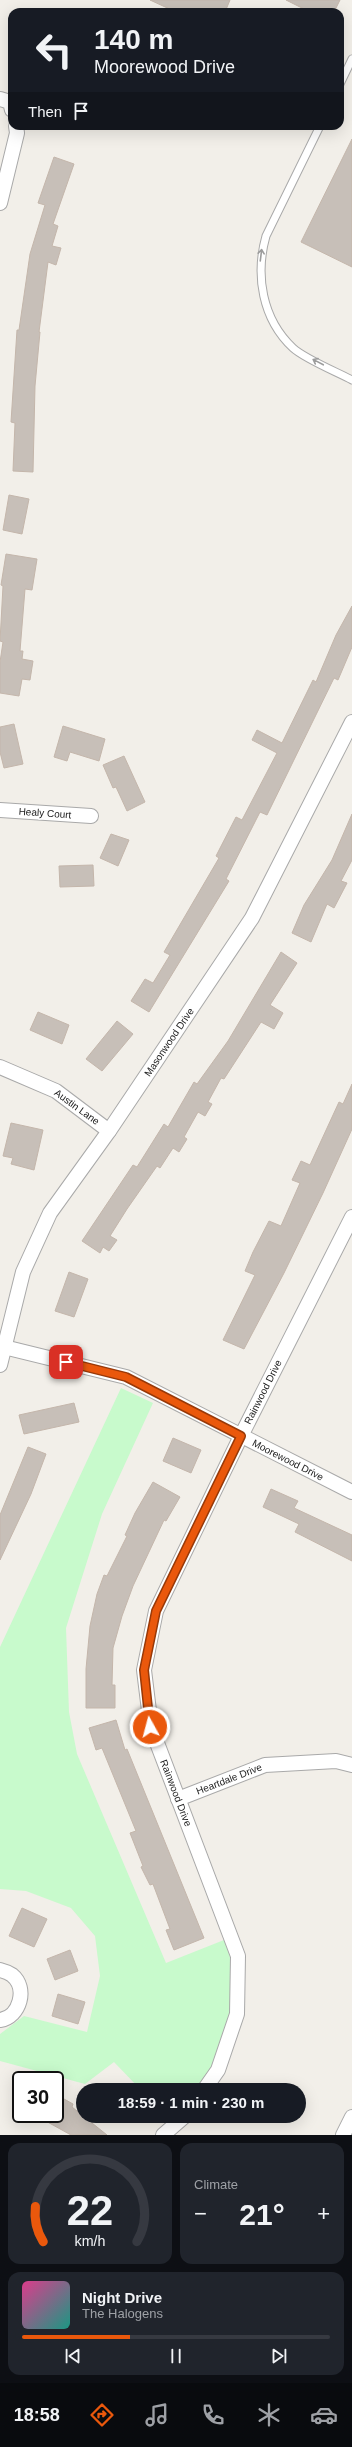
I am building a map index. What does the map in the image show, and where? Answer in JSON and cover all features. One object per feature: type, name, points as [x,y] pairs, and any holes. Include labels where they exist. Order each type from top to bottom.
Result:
[{"type":"street","points":[[0,203],[16,130]]},
{"type":"street","name":"Masonwood Drive","points":[[0,1365],[2,1347],[23,1272],[50,1213],[109,1131],[252,918],[352,722]]},
{"type":"street","name":"Healy Court","points":[[0,810],[91,816]]},
{"type":"street","name":"Austin Lane","points":[[0,1067],[56,1091],[109,1131]]},
{"type":"street","name":"Rainwood Drive","points":[[209,2083],[218,2070],[237,2014],[238,1956],[150,1727],[144,1670],[156,1611],[241,1436],[352,1217]]},
{"type":"street","name":"Moorewood Drive","points":[[2,1347],[126,1377],[352,1492]]},
{"type":"street","name":"Heartdale Drive","points":[[178,1799],[265,1765],[336,1761],[352,1765]]},
{"type":"street","points":[[0,1970],[12,1975],[20,1988],[20,2002],[14,2012],[6,2019],[0,2020]]},
{"type":"street","points":[[343,2135],[352,2117]]},
{"type":"street","points":[[163,2135],[177,2123]]},
{"type":"lane","points":[[344,76],[352,59]]},
{"type":"lane","points":[[318,130],[266,236],[261,253],[260,270],[264,302],[277,328],[294,349],[352,380]]},
{"type":"green space","points":[[121,1388],[153,1403],[102,1514],[66,1628],[69,1712],[77,1754],[166,1963],[224,1940],[229,1954],[233,1986],[230,2020],[221,2051],[214,2065],[201,2083],[134,2083],[114,2062],[86,2083],[81,2083],[64,2078],[64,2071],[37,2071],[0,2061],[0,2034],[24,2016],[87,2032],[100,1976],[95,1936],[71,1908],[26,1891],[0,1889],[0,1647]]},
{"type":"building","points":[[150,0],[230,0],[227,8],[167,8]]},
{"type":"building","points":[[286,0],[340,0],[336,8],[302,8]]},
{"type":"building","points":[[352,139],[352,267],[301,242]]},
{"type":"building","points":[[54,157],[74,164],[53,224],[58,226],[52,246],[61,248],[56,265],[48,262],[39,332],[35,386],[33,472],[13,471],[15,423],[11,422],[17,330],[19,330],[30,254],[45,205],[38,203]]},
{"type":"building","points":[[9,495],[29,499],[22,534],[3,530]]},
{"type":"building","points":[[6,554],[37,559],[32,590],[25,589],[20,651],[23,651],[22,659],[33,661],[30,680],[22,679],[19,696],[0,693],[0,662],[3,642],[0,641],[3,586],[1,585]]},
{"type":"building","points":[[352,606],[352,647],[338,680],[334,678],[267,815],[260,812],[226,879],[229,881],[149,1012],[131,1001],[145,979],[153,983],[170,955],[164,952],[219,858],[216,856],[236,817],[242,820],[277,753],[252,740],[257,730],[282,743],[313,680],[316,682],[336,635]]},
{"type":"building","points":[[14,724],[23,764],[4,768],[0,752],[0,727]]},
{"type":"building","points":[[63,726],[105,739],[99,761],[70,752],[67,761],[54,757]]},
{"type":"building","points":[[124,756],[145,802],[127,811],[116,787],[113,788],[103,765]]},
{"type":"building","points":[[352,814],[352,860],[341,881],[347,883],[334,908],[327,904],[311,942],[292,933],[304,905],[332,860]]},
{"type":"building","points":[[111,834],[129,840],[118,866],[100,858]]},
{"type":"building","points":[[93,865],[94,886],[60,887],[59,866]]},
{"type":"building","points":[[281,952],[297,963],[270,1005],[283,1013],[274,1029],[261,1022],[224,1079],[221,1078],[208,1102],[212,1104],[205,1116],[198,1112],[184,1137],[187,1139],[179,1152],[173,1148],[160,1168],[157,1166],[110,1236],[117,1240],[109,1251],[103,1247],[100,1253],[82,1241],[133,1165],[137,1167],[164,1124],[168,1127],[194,1082],[197,1084],[228,1041]]},
{"type":"building","points":[[38,1012],[69,1025],[62,1044],[30,1030]]},
{"type":"building","points":[[117,1021],[133,1034],[102,1071],[86,1059]]},
{"type":"building","points":[[352,1084],[352,1129],[284,1273],[244,1349],[223,1340],[255,1275],[245,1271],[253,1252],[269,1221],[281,1226],[300,1183],[292,1180],[301,1161],[310,1165],[339,1102],[343,1104]]},
{"type":"building","points":[[11,1123],[43,1130],[34,1170],[11,1164],[13,1158],[3,1156]]},
{"type":"building","points":[[69,1272],[88,1279],[74,1317],[55,1311]]},
{"type":"building","points":[[74,1403],[79,1422],[24,1434],[19,1415]]},
{"type":"building","points":[[173,1438],[201,1450],[191,1473],[163,1461]]},
{"type":"building","points":[[28,1447],[46,1454],[31,1494],[0,1560],[0,1515]]},
{"type":"building","points":[[153,1482],[180,1497],[166,1521],[164,1520],[133,1586],[122,1616],[113,1648],[112,1685],[115,1685],[115,1708],[86,1708],[86,1669],[90,1626],[97,1594],[104,1575],[107,1576],[127,1536],[125,1535],[135,1513]]},
{"type":"building","points":[[271,1489],[298,1501],[294,1508],[352,1535],[352,1561],[295,1532],[299,1524],[263,1507]]},
{"type":"building","points":[[116,1720],[125,1750],[127,1749],[204,1938],[174,1950],[166,1930],[170,1929],[153,1884],[150,1885],[141,1867],[143,1866],[130,1833],[136,1831],[102,1748],[96,1750],[89,1728]]},
{"type":"building","points":[[22,1908],[47,1919],[34,1947],[9,1936]]},
{"type":"building","points":[[70,1950],[78,1971],[55,1980],[47,1959]]},
{"type":"building","points":[[58,1994],[85,2002],[78,2024],[52,2016]]},
{"type":"building","points":[[64,2099],[73,2104],[72,2107],[76,2110],[76,2123],[92,2123],[107,2135],[71,2135],[49,2123],[64,2123]]},
{"type":"route","points":[[66,1362],[126,1377],[241,1436],[156,1611],[144,1670],[150,1727]]}]
